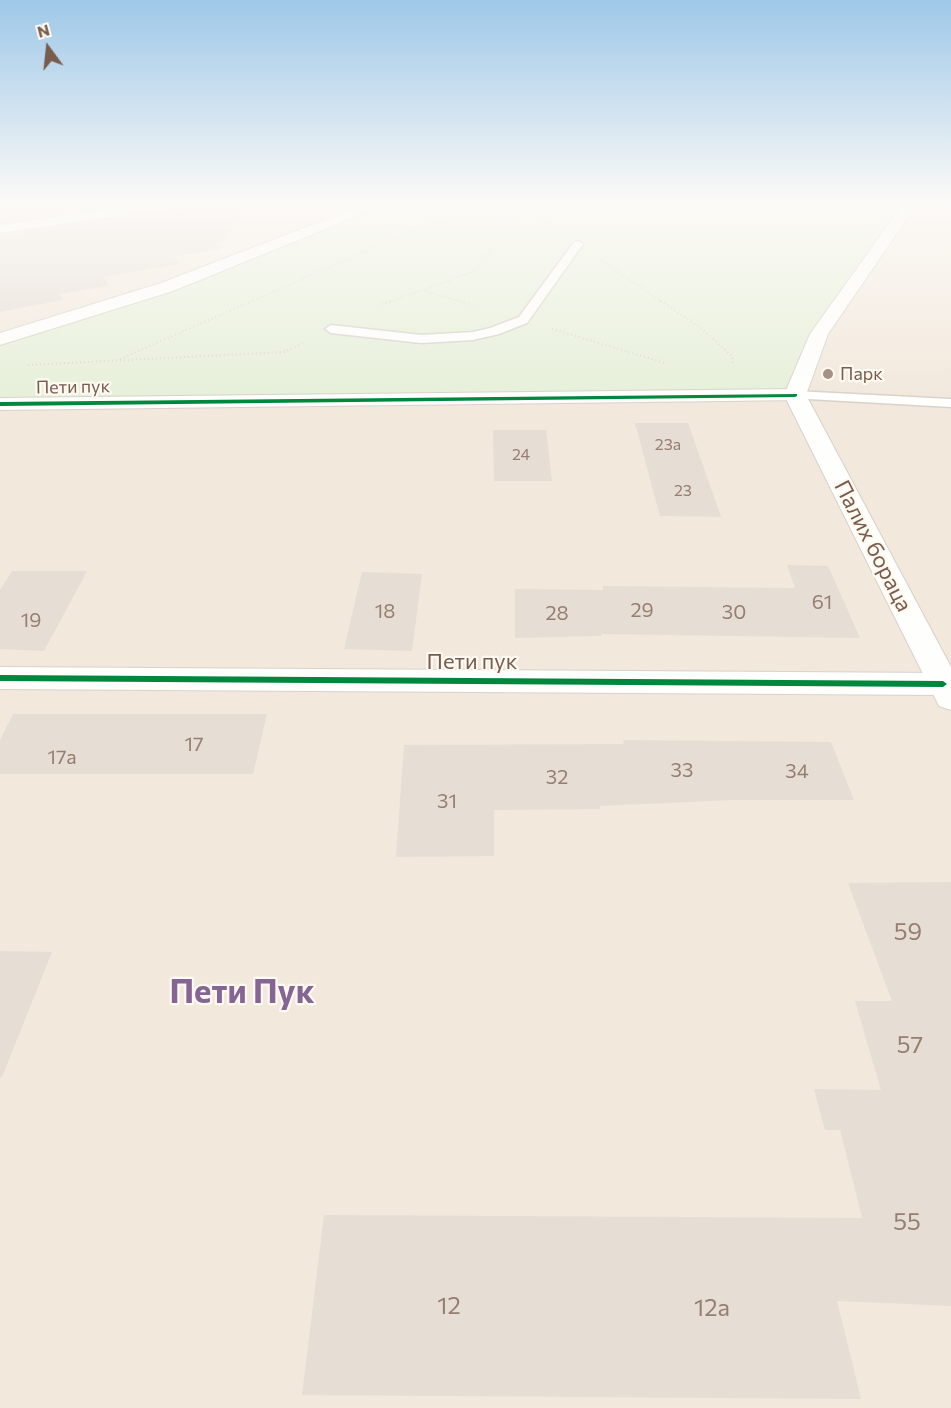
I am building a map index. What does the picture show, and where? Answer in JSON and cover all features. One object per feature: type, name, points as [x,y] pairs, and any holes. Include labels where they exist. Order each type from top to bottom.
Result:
[{"type":"street","points":[[0,339],[167,287],[219,267]]},
{"type":"street","points":[[795,395],[819,334],[866,267]]},
{"type":"street","name":"Пети пук","points":[[0,404],[795,395]]},
{"type":"street","name":"Палих бораца","points":[[795,395],[947,691]]},
{"type":"street","name":"Пети пук","points":[[0,678],[947,691]]},
{"type":"lane","points":[[331,329],[422,339],[473,336],[494,331],[524,320],[562,267]]},
{"type":"lane","points":[[795,395],[951,404]]},
{"type":"path","points":[[116,361],[330,267]]},
{"type":"path","points":[[23,365],[284,352],[387,302],[424,291],[475,271],[478,267]]},
{"type":"path","points":[[611,267],[702,329],[732,356],[733,365]]},
{"type":"path","points":[[424,291],[668,364]]},
{"type":"shaded area","points":[[0,267],[951,267],[951,1408],[0,1408]]},
{"type":"green space","points":[[219,267],[866,267],[819,334],[795,395],[0,404],[0,339],[167,287]]},
{"type":"building","points":[[0,267],[164,267],[104,277],[109,286],[59,294],[63,300],[0,312]]},
{"type":"building","points":[[635,423],[688,423],[721,517],[660,516]]},
{"type":"building","points":[[493,430],[546,430],[552,481],[494,481]]},
{"type":"building","points":[[787,565],[828,566],[860,638],[601,634],[602,636],[515,638],[515,589],[603,590],[603,586],[795,588]]},
{"type":"building","points":[[12,571],[87,571],[44,651],[0,649],[0,590]]},
{"type":"building","points":[[362,572],[422,574],[412,651],[344,649]]},
{"type":"building","points":[[13,714],[267,714],[253,774],[0,774],[0,740]]},
{"type":"building","points":[[623,740],[831,742],[854,800],[733,800],[600,806],[600,809],[494,810],[494,856],[396,857],[404,745],[624,744]]},
{"type":"building","points":[[951,882],[951,1306],[837,1301],[861,1399],[302,1395],[324,1215],[862,1218],[840,1130],[825,1130],[814,1089],[881,1090],[855,1001],[892,1001],[848,883]]},
{"type":"building","points":[[0,951],[52,952],[2,1077],[0,1077]]},
{"type":"cycle path","points":[[0,404],[795,395]]},
{"type":"cycle path","points":[[0,678],[943,684]]},
{"type":"place","name":"Парк","points":[[828,374]]},
{"type":"district","name":"Пети Пук","points":[[242,992]]}]
